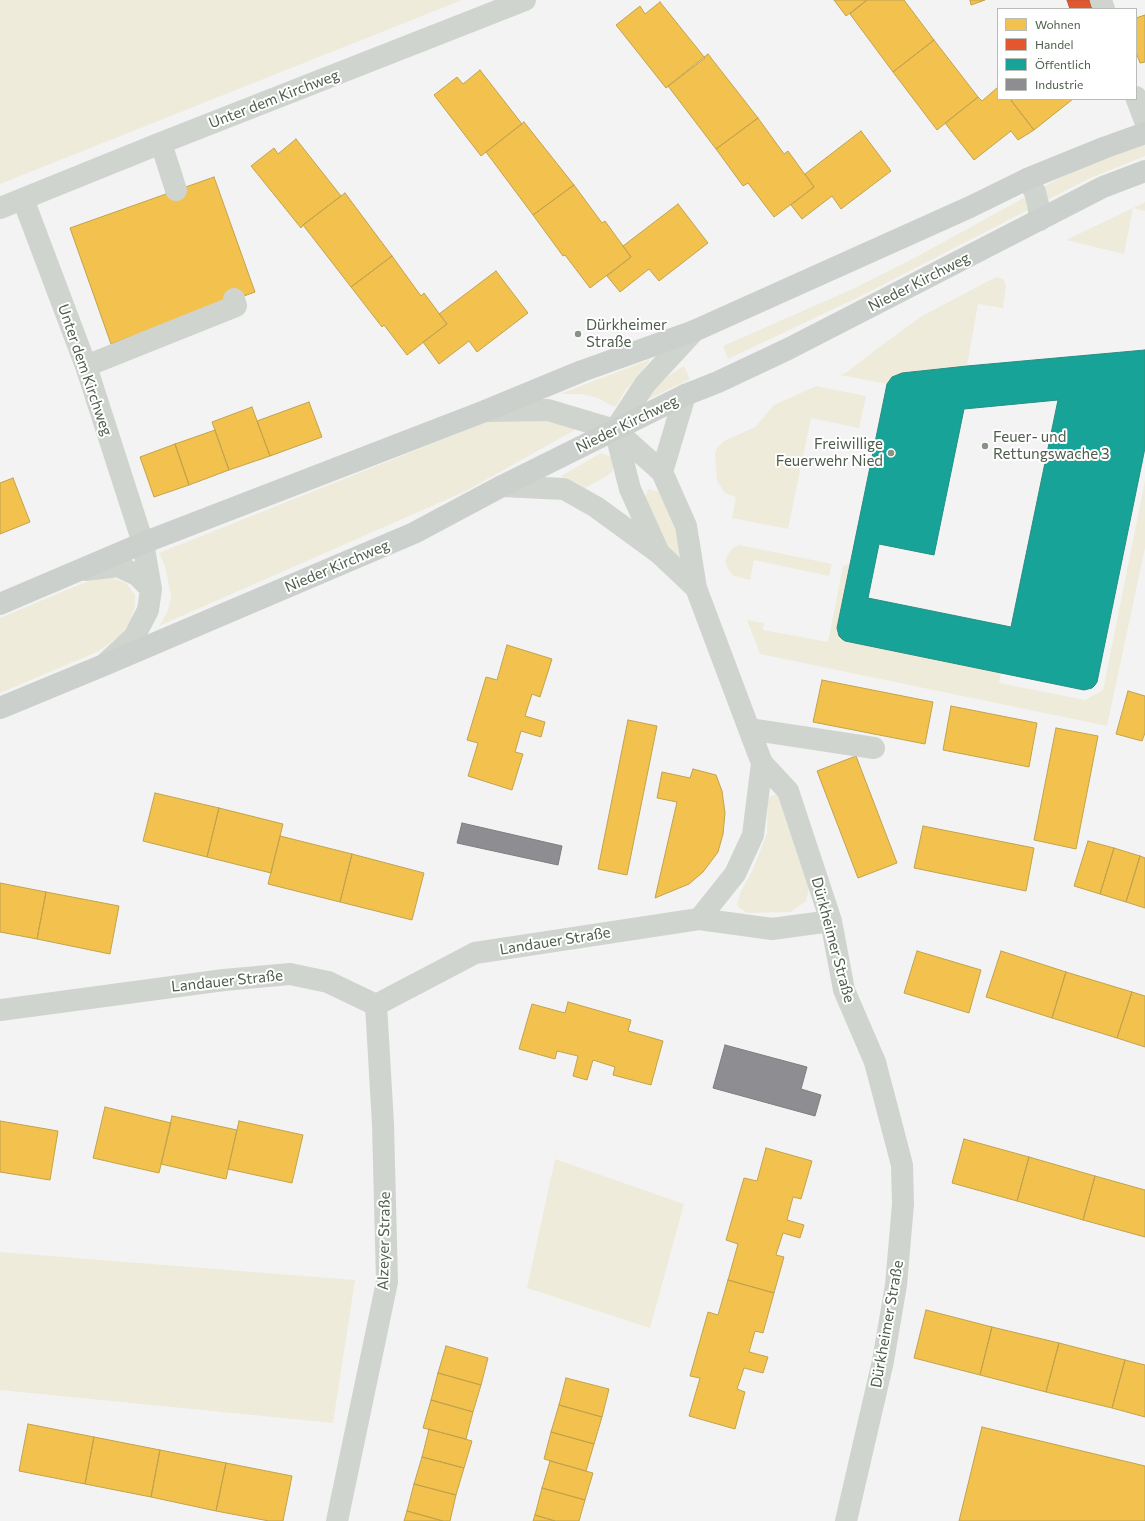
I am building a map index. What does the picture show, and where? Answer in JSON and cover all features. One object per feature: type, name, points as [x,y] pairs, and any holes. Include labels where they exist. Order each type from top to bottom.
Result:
[{"type":"main road","points":[[0,604],[143,543],[485,411],[582,371],[694,331],[970,207],[1027,179],[1145,133]]},
{"type":"main road","name":"Nieder Kirchweg","points":[[0,708],[414,533],[502,486],[685,395],[718,382],[788,349],[1103,188],[1145,171]]},
{"type":"street","name":"Unter dem Kirchweg","points":[[0,208],[525,0]]},
{"type":"street","points":[[1137,100],[1145,121]]},
{"type":"street","points":[[161,143],[176,190]]},
{"type":"street","points":[[1027,179],[1035,192],[1040,220]]},
{"type":"street","name":"Unter dem Kirchweg","points":[[23,200],[86,366],[143,543]]},
{"type":"street","points":[[86,366],[236,306],[234,299]]},
{"type":"street","points":[[615,430],[645,384],[694,331]]},
{"type":"street","points":[[662,472],[685,395]]},
{"type":"street","name":"Dürkheimer Straße","points":[[485,411],[548,410],[615,430],[662,472],[686,526],[696,588],[749,729],[762,763],[788,791],[831,921],[844,990],[874,1062],[902,1165],[903,1204],[896,1285],[883,1360],[846,1521]]},
{"type":"street","name":"Dürkheimer Straße","points":[[615,430],[630,489],[659,553]]},
{"type":"street","name":"Dürkheimer Straße","points":[[502,486],[564,489],[596,507],[659,553],[696,588]]},
{"type":"street","name":"Nieder Kirchweg","points":[[104,665],[134,637],[148,610],[151,589],[143,543]]},
{"type":"street","points":[[82,570],[118,566],[137,575],[151,589]]},
{"type":"street","points":[[749,729],[874,748]]},
{"type":"street","points":[[699,919],[735,874],[753,835],[762,763]]},
{"type":"street","name":"Landauer Straße","points":[[0,1010],[224,980],[290,974],[328,982],[376,1005],[475,953],[699,919],[772,929],[831,921]]},
{"type":"street","name":"Alzeyer Straße","points":[[337,1521],[387,1282],[383,1124],[376,1005]]},
{"type":"shaded area","points":[[0,0],[462,0],[0,184]]},
{"type":"shaded area","points":[[1145,144],[1145,156],[1088,179],[859,297],[728,359],[723,346],[857,287],[916,257],[1082,166]]},
{"type":"shaded area","points":[[1145,202],[1145,211],[1133,208]]},
{"type":"shaded area","points":[[1133,208],[1124,254],[1066,240]]},
{"type":"shaded area","points":[[996,277],[1003,279],[1006,285],[1003,308],[978,304],[967,366],[897,374],[892,377],[887,384],[840,375],[847,372],[922,316]]},
{"type":"shaded area","points":[[651,359],[625,391],[616,406],[612,406],[598,398],[581,394],[560,394]]},
{"type":"shaded area","points":[[684,366],[690,379],[645,401],[658,382]]},
{"type":"shaded area","points":[[816,386],[866,396],[859,428],[811,418],[788,529],[732,518],[736,497],[724,492],[717,481],[715,454],[717,448],[724,441],[755,427],[774,405]]},
{"type":"shaded area","points":[[545,416],[582,426],[466,491],[159,626],[168,611],[171,596],[165,566],[159,553],[499,417]]},
{"type":"shaded area","points":[[601,453],[611,457],[614,465],[612,472],[605,477],[585,488],[561,476]]},
{"type":"shaded area","points":[[1145,480],[1145,548],[1107,726],[760,654],[747,620],[764,623],[763,630],[828,642],[843,566],[851,563],[837,628],[839,636],[845,641],[1001,673],[999,683],[1085,700],[1103,690]]},
{"type":"shaded area","points":[[648,489],[661,492],[683,550],[683,565],[672,557],[644,500]]},
{"type":"shaded area","points":[[739,545],[832,564],[829,576],[754,560],[750,580],[734,576],[729,571],[725,561],[733,548]]},
{"type":"shaded area","points":[[100,577],[113,578],[126,583],[135,595],[135,606],[130,622],[121,635],[97,652],[0,693],[0,618]]},
{"type":"shaded area","points":[[778,794],[810,885],[806,901],[791,912],[747,913],[737,906],[740,893],[754,867],[767,833],[768,797]]},
{"type":"shaded area","points":[[555,1159],[684,1204],[650,1328],[527,1288]]},
{"type":"shaded area","points":[[0,1252],[355,1280],[333,1423],[0,1390]]},
{"type":"building: Wohnen","points":[[834,0],[867,0],[846,16]]},
{"type":"building: Wohnen","points":[[867,0],[904,0],[934,40],[893,72],[850,14]]},
{"type":"building: Wohnen","points":[[970,0],[985,0],[971,5]]},
{"type":"building: Wohnen","points":[[660,2],[705,58],[666,88],[616,25],[640,6],[645,14]]},
{"type":"building: Wohnen","points":[[1145,15],[1145,62],[1140,63],[1137,55],[1137,18]]},
{"type":"building: Wohnen","points":[[934,40],[978,97],[937,130],[893,72]]},
{"type":"building: Wohnen","points":[[708,54],[758,118],[716,149],[668,86]]},
{"type":"building: Wohnen","points":[[480,70],[522,124],[481,156],[434,95],[457,77],[463,84]]},
{"type":"building: Wohnen","points":[[997,88],[997,100],[1011,100],[1034,130],[1018,140],[1011,131],[974,160],[945,123],[978,97],[982,101]]},
{"type":"building: Wohnen","points":[[1011,100],[1072,100],[1034,130]]},
{"type":"building: Wohnen","points":[[758,118],[784,154],[788,151],[814,187],[774,217],[748,183],[743,186],[716,149]]},
{"type":"building: Wohnen","points":[[524,122],[574,185],[533,215],[486,152]]},
{"type":"building: Wohnen","points":[[861,131],[891,171],[841,209],[832,196],[802,219],[791,205],[814,187],[805,174]]},
{"type":"building: Wohnen","points":[[296,139],[341,196],[301,228],[251,166],[274,148],[278,154]]},
{"type":"building: Wohnen","points":[[214,177],[255,292],[111,344],[70,228]]},
{"type":"building: Wohnen","points":[[574,185],[602,223],[605,221],[631,257],[590,288],[565,255],[563,256],[533,215]]},
{"type":"building: Wohnen","points":[[345,193],[392,256],[351,287],[303,225]]},
{"type":"building: Wohnen","points":[[678,204],[708,243],[659,281],[649,269],[620,292],[607,276],[631,257],[623,246]]},
{"type":"building: Wohnen","points":[[392,256],[421,296],[424,293],[447,324],[407,355],[384,325],[382,327],[351,287]]},
{"type":"building: Wohnen","points":[[496,271],[528,313],[477,352],[469,341],[439,364],[423,342],[447,324],[439,314]]},
{"type":"building: Wohnen","points":[[309,402],[322,437],[270,456],[257,421]]},
{"type":"building: Wohnen","points":[[252,407],[270,456],[229,470],[212,422]]},
{"type":"building: Wohnen","points":[[215,430],[229,470],[189,485],[175,444]]},
{"type":"building: Wohnen","points":[[175,444],[189,485],[154,497],[140,457]]},
{"type":"building: Wohnen","points":[[13,478],[30,522],[0,534],[0,483]]},
{"type":"building: Wohnen","points":[[507,645],[552,659],[540,697],[532,694],[525,716],[545,722],[541,737],[521,731],[515,752],[523,754],[512,790],[468,776],[478,743],[467,740],[486,677],[497,680]]},
{"type":"building: Wohnen","points":[[822,680],[933,702],[925,744],[813,722]]},
{"type":"building: Wohnen","points":[[1128,691],[1145,696],[1145,733],[1142,741],[1116,734]]},
{"type":"building: Wohnen","points":[[951,706],[1037,723],[1029,767],[943,750]]},
{"type":"building: Wohnen","points":[[628,720],[657,726],[627,875],[598,869]]},
{"type":"building: Wohnen","points":[[1056,728],[1098,736],[1076,849],[1034,840]]},
{"type":"building: Wohnen","points":[[856,756],[897,863],[858,878],[817,771]]},
{"type":"building: Wohnen","points":[[693,769],[716,775],[722,791],[725,813],[723,834],[718,852],[703,872],[689,884],[655,898],[677,802],[657,798],[662,772],[690,778]]},
{"type":"building: Wohnen","points":[[155,793],[219,808],[207,857],[143,841]]},
{"type":"building: Wohnen","points":[[219,808],[283,824],[271,873],[207,857]]},
{"type":"building: Wohnen","points":[[923,826],[1034,848],[1026,891],[914,868]]},
{"type":"building: Wohnen","points":[[280,836],[352,854],[340,902],[268,884]]},
{"type":"building: Wohnen","points":[[1088,841],[1114,848],[1100,894],[1074,886]]},
{"type":"building: Wohnen","points":[[1114,848],[1140,856],[1126,902],[1100,894]]},
{"type":"building: Wohnen","points":[[352,854],[424,873],[412,920],[340,902]]},
{"type":"building: Wohnen","points":[[1140,856],[1145,858],[1145,908],[1126,902]]},
{"type":"building: Wohnen","points":[[0,883],[46,892],[37,939],[0,932]]},
{"type":"building: Wohnen","points":[[46,892],[119,906],[110,954],[37,939]]},
{"type":"building: Wohnen","points":[[917,951],[981,970],[969,1013],[904,993]]},
{"type":"building: Wohnen","points":[[1001,951],[1066,972],[1052,1018],[986,997]]},
{"type":"building: Wohnen","points":[[1066,972],[1132,992],[1117,1038],[1052,1018]]},
{"type":"building: Wohnen","points":[[1132,992],[1145,996],[1145,1047],[1117,1038]]},
{"type":"building: Wohnen","points":[[568,1002],[631,1020],[628,1031],[663,1041],[651,1085],[613,1075],[615,1067],[593,1060],[587,1080],[573,1076],[578,1056],[557,1051],[555,1059],[519,1049],[532,1004],[565,1013]]},
{"type":"building: Wohnen","points":[[105,1107],[171,1123],[159,1173],[93,1158]]},
{"type":"building: Wohnen","points":[[172,1116],[237,1130],[226,1179],[161,1164]]},
{"type":"building: Wohnen","points":[[0,1121],[58,1131],[50,1180],[0,1172]]},
{"type":"building: Wohnen","points":[[239,1121],[303,1135],[292,1183],[228,1169]]},
{"type":"building: Wohnen","points":[[964,1139],[1029,1157],[1017,1201],[952,1183]]},
{"type":"building: Wohnen","points":[[766,1148],[812,1161],[801,1199],[793,1197],[787,1220],[804,1225],[800,1238],[783,1233],[776,1255],[784,1257],[774,1293],[728,1280],[738,1244],[726,1240],[744,1178],[757,1181]]},
{"type":"building: Wohnen","points":[[1029,1157],[1095,1176],[1083,1220],[1017,1201]]},
{"type":"building: Wohnen","points":[[1095,1176],[1145,1190],[1145,1237],[1083,1220]]},
{"type":"building: Wohnen","points":[[728,1280],[774,1293],[763,1333],[755,1331],[749,1352],[768,1357],[763,1373],[744,1368],[737,1389],[745,1392],[735,1429],[689,1416],[700,1378],[690,1376],[708,1312],[718,1315]]},
{"type":"building: Wohnen","points":[[926,1310],[992,1327],[980,1375],[914,1358]]},
{"type":"building: Wohnen","points":[[992,1327],[1059,1343],[1046,1392],[980,1375]]},
{"type":"building: Wohnen","points":[[1059,1343],[1125,1360],[1112,1408],[1046,1392]]},
{"type":"building: Wohnen","points":[[446,1346],[488,1358],[481,1385],[438,1373]]},
{"type":"building: Wohnen","points":[[1125,1360],[1145,1365],[1145,1417],[1112,1408]]},
{"type":"building: Wohnen","points":[[438,1373],[481,1385],[473,1412],[431,1400]]},
{"type":"building: Wohnen","points":[[566,1378],[609,1389],[602,1417],[559,1405]]},
{"type":"building: Wohnen","points":[[431,1400],[473,1412],[466,1439],[423,1428]]},
{"type":"building: Wohnen","points":[[559,1405],[602,1417],[594,1444],[551,1432]]},
{"type":"building: Wohnen","points":[[28,1424],[94,1437],[85,1484],[19,1471]]},
{"type":"building: Wohnen","points":[[982,1427],[1145,1466],[1145,1521],[959,1521]]},
{"type":"building: Wohnen","points":[[429,1429],[472,1441],[464,1468],[422,1457]]},
{"type":"building: Wohnen","points":[[551,1432],[594,1444],[586,1471],[544,1459]]},
{"type":"building: Wohnen","points":[[94,1437],[160,1450],[151,1497],[85,1484]]},
{"type":"building: Wohnen","points":[[160,1450],[226,1463],[216,1511],[151,1497]]},
{"type":"building: Wohnen","points":[[422,1457],[464,1468],[456,1495],[414,1484]]},
{"type":"building: Wohnen","points":[[550,1461],[593,1473],[585,1500],[542,1488]]},
{"type":"building: Wohnen","points":[[226,1463],[292,1476],[283,1521],[269,1521],[216,1511]]},
{"type":"building: Wohnen","points":[[414,1484],[456,1495],[450,1521],[443,1521],[407,1511]]},
{"type":"building: Wohnen","points":[[542,1488],[585,1500],[579,1521],[555,1521],[535,1515]]},
{"type":"building: Wohnen","points":[[407,1511],[443,1521],[404,1521]]},
{"type":"building: Wohnen","points":[[535,1515],[555,1521],[533,1521]]},
{"type":"building: Handel","points":[[1067,0],[1089,0],[1092,8],[1070,8]]},
{"type":"building: Öffentlich","points":[[1145,350],[1145,448],[1097,682],[1092,688],[1084,690],[845,641],[839,636],[837,628],[887,384],[892,377],[902,373]],"holes":[[[1058,400],[1011,627],[868,598],[879,544],[934,555],[964,409]]]},
{"type":"building: Industrie","points":[[462,823],[562,846],[558,865],[457,843]]},
{"type":"building: Industrie","points":[[725,1045],[807,1067],[801,1089],[821,1095],[815,1116],[713,1088]]},
{"type":"place","name":"Dürkheimer Straße","points":[[578,334]]},
{"type":"place","name":"Feuer- und Rettungswache 3","points":[[985,446]]},
{"type":"place","name":"Freiwillige Feuerwehr Nied","points":[[891,453]]}]
